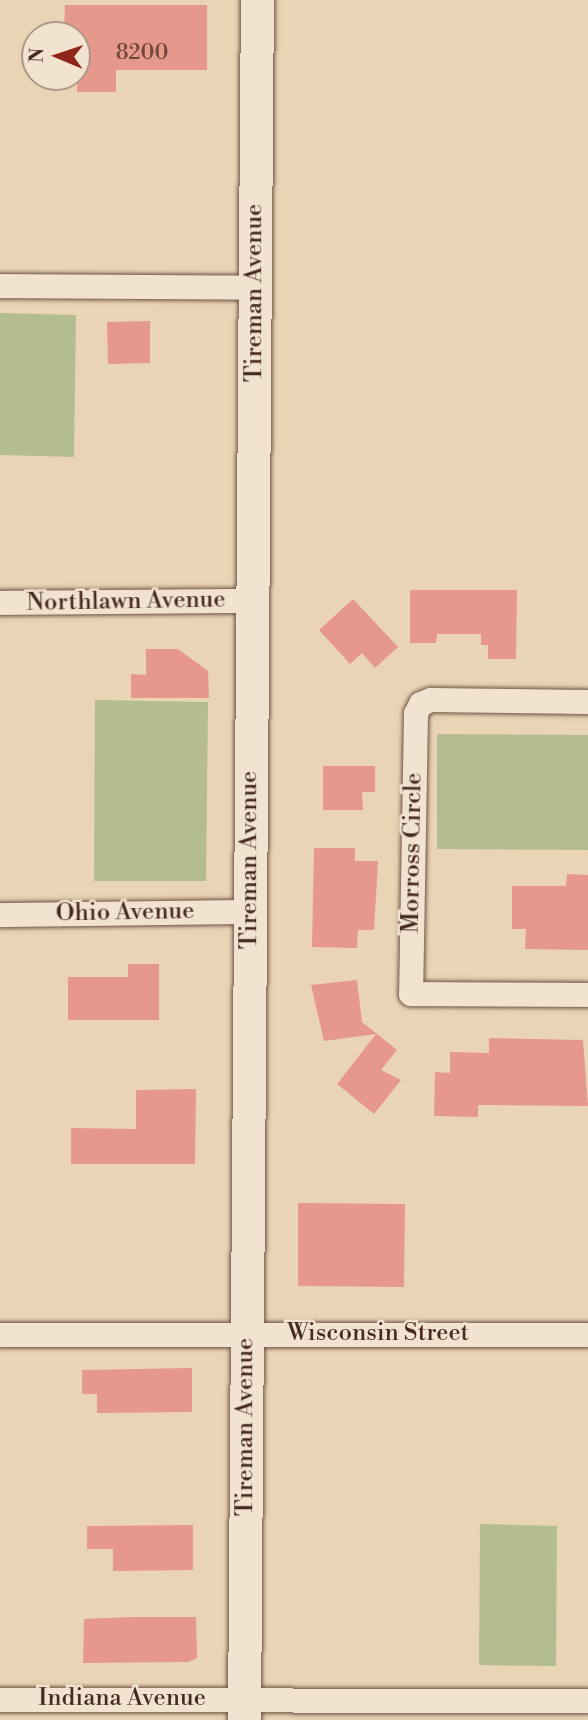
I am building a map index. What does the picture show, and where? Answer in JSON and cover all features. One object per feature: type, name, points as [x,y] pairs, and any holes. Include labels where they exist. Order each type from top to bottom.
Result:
[{"type":"street","name":"Tireman Avenue","points":[[244,1710],[257,0]]},
{"type":"street","points":[[0,286],[255,288]]},
{"type":"street","name":"Northlawn Avenue","points":[[0,603],[252,601]]},
{"type":"street","name":"Morross Circle","points":[[588,702],[431,700],[421,704],[416,714],[411,994],[588,995]]},
{"type":"street","name":"Ohio Avenue","points":[[0,915],[250,912]]},
{"type":"street","name":"Wisconsin Street","points":[[0,1335],[588,1335]]},
{"type":"street","name":"Indiana Avenue","points":[[0,1700],[244,1710],[588,1702]]},
{"type":"green space","points":[[0,313],[76,315],[74,457],[0,455]]},
{"type":"green space","points":[[95,700],[208,702],[206,881],[94,881]]},
{"type":"green space","points":[[437,734],[588,735],[588,850],[437,849]]},
{"type":"green space","points":[[480,1524],[557,1526],[556,1666],[479,1665]]},
{"type":"building","points":[[65,5],[207,5],[207,70],[116,70],[116,92],[77,92],[91,91],[91,21],[64,21]]},
{"type":"building","points":[[150,321],[150,363],[108,364],[107,322]]},
{"type":"building","points":[[410,590],[517,590],[516,659],[488,659],[488,645],[481,645],[481,634],[437,634],[436,643],[410,643]]},
{"type":"building","points":[[353,599],[398,647],[375,668],[362,653],[350,664],[319,630]]},
{"type":"building","points":[[146,649],[178,649],[208,671],[209,698],[131,698],[131,674],[146,675]]},
{"type":"building","points":[[323,766],[375,766],[375,792],[362,792],[363,810],[323,810]]},
{"type":"building","points":[[314,848],[355,848],[355,861],[378,861],[374,930],[358,930],[357,948],[312,947]]},
{"type":"building","points":[[567,874],[588,875],[588,950],[525,949],[526,929],[512,929],[512,886],[566,886]]},
{"type":"building","points":[[128,964],[159,964],[159,1020],[68,1020],[68,977],[128,977]]},
{"type":"building","points":[[357,980],[362,1022],[397,1050],[381,1070],[401,1080],[374,1114],[337,1084],[376,1034],[324,1041],[311,985]]},
{"type":"building","points":[[489,1038],[583,1040],[588,1106],[478,1105],[478,1117],[434,1116],[435,1072],[450,1073],[450,1052],[489,1053]]},
{"type":"building","points":[[196,1089],[195,1164],[71,1164],[71,1128],[136,1129],[136,1090]]},
{"type":"building","points":[[298,1203],[405,1204],[404,1287],[298,1286]]},
{"type":"building","points":[[192,1368],[192,1412],[97,1413],[97,1394],[82,1394],[82,1370]]},
{"type":"building","points":[[193,1525],[193,1570],[113,1571],[113,1549],[87,1549],[87,1526]]},
{"type":"building","points":[[196,1617],[197,1658],[188,1662],[83,1663],[84,1619]]}]
